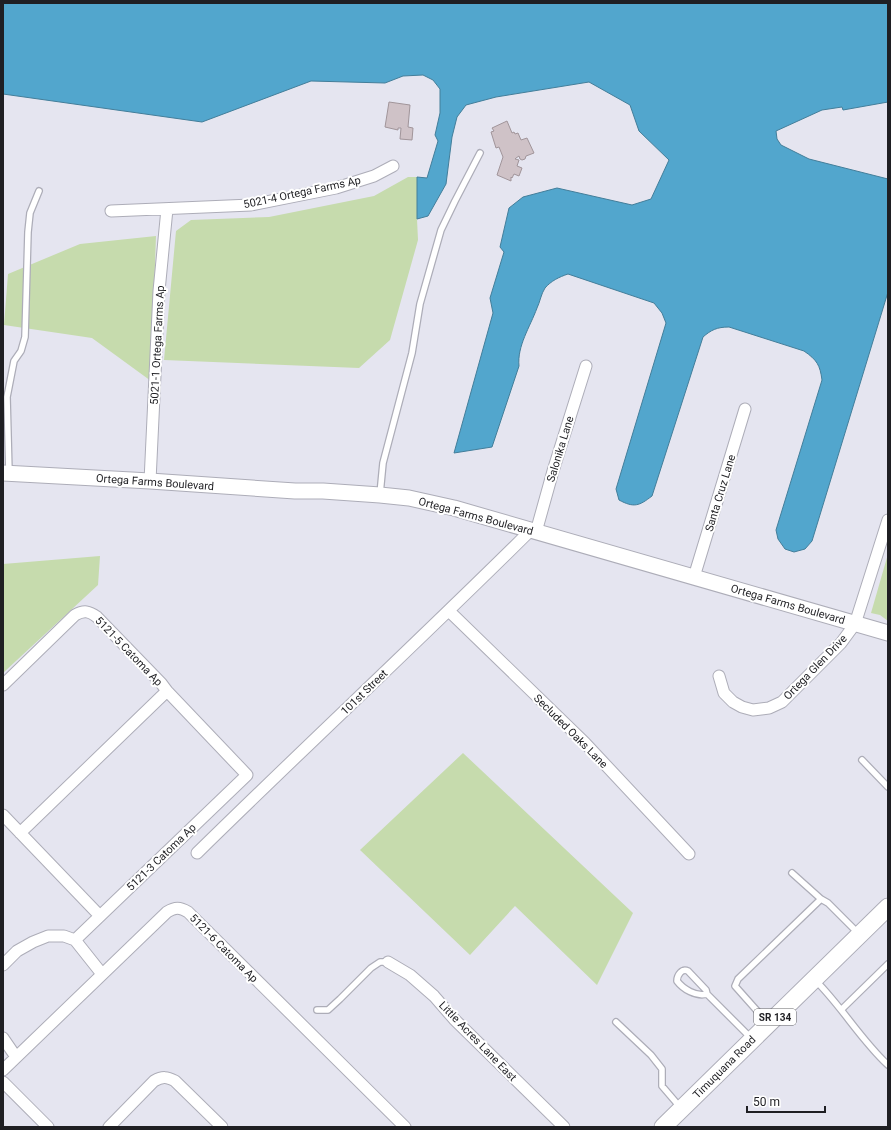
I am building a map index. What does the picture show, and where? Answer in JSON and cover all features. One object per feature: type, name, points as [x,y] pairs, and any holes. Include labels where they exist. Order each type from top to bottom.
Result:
[{"type":"main road","name":"Timuquana Road","points":[[666,1126],[888,907]]},
{"type":"street","name":"5021-4 Ortega Farms Ap","points":[[111,211],[251,206],[336,188],[374,176],[394,166]]},
{"type":"street","name":"5021-1 Ortega Farms Ap","points":[[150,481],[159,291],[167,209]]},
{"type":"street","name":"Salonika Lane","points":[[533,532],[586,366]]},
{"type":"street","name":"Santa Cruz Lane","points":[[694,577],[745,409]]},
{"type":"street","name":"Ortega Farms Boulevard","points":[[6,473],[295,491],[323,491],[409,498],[448,507],[888,633]]},
{"type":"street","name":"Ortega Glen Drive","points":[[719,676],[724,693],[737,705],[753,710],[768,708],[782,702],[841,644],[855,624],[888,520]]},
{"type":"street","name":"101st Street","points":[[197,854],[261,790],[533,532]]},
{"type":"street","name":"Secluded Oaks Lane","points":[[450,610],[585,743],[689,854]]},
{"type":"street","name":"5121-5 Catoma Ap","points":[[3,685],[75,615],[82,611],[90,612],[97,617],[161,683],[247,775]]},
{"type":"street","points":[[20,833],[167,690]]},
{"type":"street","name":"5121-3 Catoma Ap","points":[[75,940],[247,775]]},
{"type":"street","points":[[3,816],[100,916]]},
{"type":"street","name":"5121-6 Catoma Ap","points":[[3,1070],[167,912],[174,908],[182,908],[405,1127]]},
{"type":"street","points":[[3,965],[17,951],[33,942],[48,936],[64,936],[75,940],[102,974]]},
{"type":"street","name":"Little Acres Lane East","points":[[388,962],[410,975],[434,996],[454,1019],[564,1127]]},
{"type":"street","points":[[3,1038],[16,1058]]},
{"type":"street","points":[[108,1127],[154,1081],[160,1077],[167,1077],[175,1081],[222,1127]]},
{"type":"street","points":[[3,1082],[48,1127]]},
{"type":"lane","points":[[380,495],[383,463],[412,353],[420,304],[441,230],[480,154]]},
{"type":"lane","points":[[6,473],[7,397],[14,360],[21,351],[25,337],[30,213],[39,191]]},
{"type":"lane","points":[[862,760],[888,787]]},
{"type":"lane","points":[[792,873],[821,899],[828,903],[859,935]]},
{"type":"lane","points":[[769,1023],[735,986],[738,979],[821,899]]},
{"type":"lane","points":[[317,1010],[328,1010],[371,968],[380,962],[388,962]]},
{"type":"lane","points":[[842,1009],[888,964]]},
{"type":"lane","points":[[707,994],[699,995],[687,990],[677,981],[679,974],[682,971],[688,971],[706,990],[707,994],[733,1018],[752,1040]]},
{"type":"lane","points":[[814,979],[831,996],[878,1056],[888,1065]]},
{"type":"lane","points":[[616,1022],[651,1054],[662,1069],[662,1086],[682,1109]]},
{"type":"green space","points":[[408,177],[417,177],[418,240],[390,340],[359,368],[164,360],[176,231],[191,220],[269,217],[374,196]]},
{"type":"green space","points":[[156,236],[151,381],[92,338],[4,325],[8,274],[80,244]]},
{"type":"green space","points":[[888,554],[888,621],[880,615],[871,613]]},
{"type":"green space","points":[[100,556],[98,585],[3,673],[3,564]]},
{"type":"green space","points":[[463,753],[633,913],[597,985],[515,906],[470,955],[360,850]]},
{"type":"water","points":[[3,3],[888,3],[888,102],[843,110],[842,107],[822,110],[776,131],[777,139],[781,145],[809,159],[888,179],[888,292],[812,541],[805,549],[794,552],[785,549],[778,539],[776,530],[822,380],[819,367],[815,360],[804,351],[729,327],[718,328],[703,337],[652,496],[640,504],[629,504],[619,500],[616,489],[666,323],[662,313],[654,303],[568,274],[553,281],[542,293],[522,344],[519,366],[492,447],[454,453],[493,313],[490,298],[504,252],[500,247],[509,208],[523,197],[557,188],[632,205],[651,199],[669,160],[639,131],[630,105],[589,82],[496,97],[466,105],[457,117],[452,137],[446,184],[428,216],[417,219],[417,177],[427,178],[438,141],[435,135],[440,113],[440,89],[433,80],[423,75],[403,76],[385,83],[311,81],[202,122],[3,94]]},
{"type":"building","points":[[389,102],[410,105],[408,127],[413,128],[412,140],[400,139],[401,128],[398,128],[398,130],[385,127]]},
{"type":"building","points":[[507,121],[512,133],[518,133],[521,140],[527,138],[534,153],[526,156],[525,159],[522,160],[519,156],[515,159],[519,160],[517,166],[522,168],[519,176],[514,174],[512,178],[511,177],[511,181],[497,175],[503,157],[499,147],[496,148],[491,132],[494,131],[492,128]]}]
